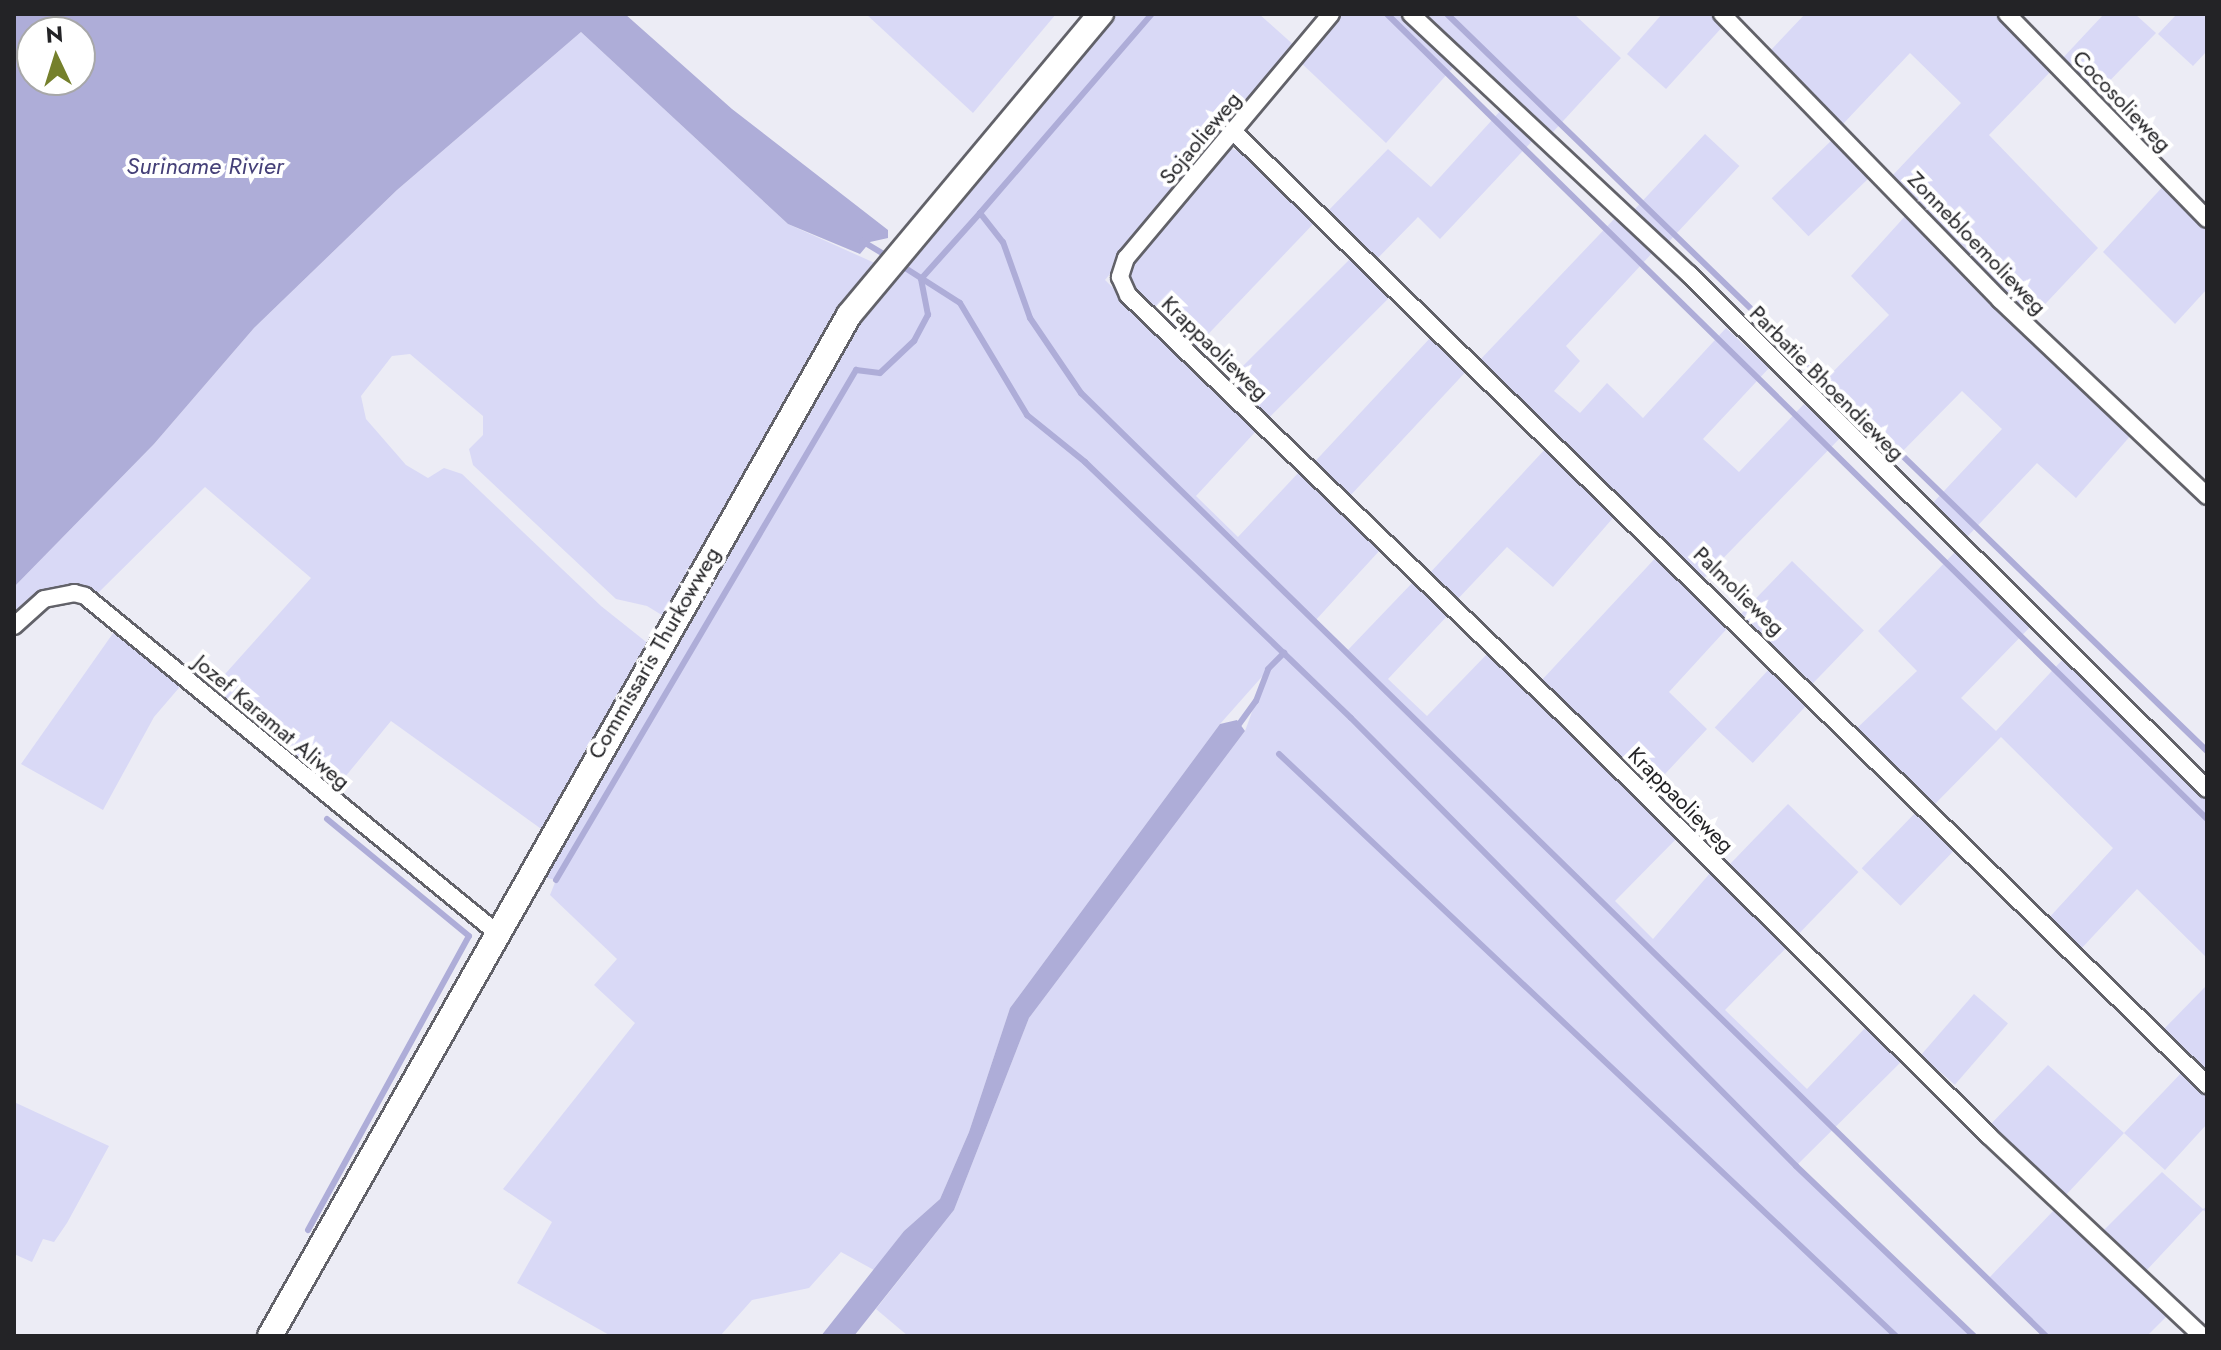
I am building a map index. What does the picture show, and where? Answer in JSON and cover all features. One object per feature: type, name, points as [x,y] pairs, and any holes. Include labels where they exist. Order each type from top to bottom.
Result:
[{"type":"main road","name":"Commissaris Thurkowweg","points":[[270,1336],[496,932],[849,315],[1101,14]]},
{"type":"street","name":"Sojaolieweg","points":[[1128,295],[1120,277],[1126,258],[1235,133],[1331,14]]},
{"type":"street","name":"Parbatie Bhoendieweg","points":[[1411,14],[1689,274],[2207,789]]},
{"type":"street","name":"Zonnebloemolieweg","points":[[1722,14],[2000,300],[2207,496]]},
{"type":"street","name":"Cocosolieweg","points":[[2007,14],[2207,219]]},
{"type":"street","name":"Palmolieweg","points":[[1235,133],[2207,1085]]},
{"type":"street","name":"Krappaolieweg","points":[[1128,295],[1580,730],[1978,1126],[2202,1336]]},
{"type":"street","name":"Jozef Karamat Aliweg","points":[[14,626],[44,599],[74,593],[85,596],[496,932]]},
{"type":"shaded area","points":[[866,14],[1056,14],[973,113]]},
{"type":"shaded area","points":[[1114,14],[1259,14],[1296,47],[1105,280],[1258,429],[1196,496],[1238,537],[1300,471],[1381,549],[1314,622],[1346,652],[1414,581],[1449,614],[1388,679],[1427,716],[1489,652],[1679,836],[1615,901],[1653,939],[1711,872],[1787,947],[1725,1010],[1807,1089],[1866,1027],[1903,1060],[1796,1166],[1974,1336],[908,1336],[876,1309],[954,1210],[1029,1018],[1245,731],[1267,671],[1220,724],[1010,1008],[969,1132],[940,1199],[904,1231],[874,1270],[841,1252],[809,1288],[752,1300],[720,1336],[611,1336],[517,1283],[552,1222],[503,1189],[635,1023],[594,985],[617,959],[550,895],[556,880],[538,876],[840,344]]},
{"type":"shaded area","points":[[1339,14],[1400,14],[1456,64],[1386,143],[1299,61]]},
{"type":"shaded area","points":[[1422,14],[1574,14],[1621,58],[1553,132]]},
{"type":"shaded area","points":[[1662,14],[1714,14],[1725,24],[1666,89],[1627,54]]},
{"type":"shaded area","points":[[1805,14],[2000,14],[2053,69],[1989,135],[2098,248],[2030,320],[1954,246],[1892,176],[1961,103],[1910,53],[1843,124],[1769,52]]},
{"type":"shaded area","points":[[2104,14],[2135,14],[2156,33],[2095,96],[2060,61]]},
{"type":"shaded area","points":[[2177,14],[2207,14],[2207,51],[2193,66],[2158,34]]},
{"type":"shaded area","points":[[581,32],[788,224],[877,264],[840,310],[786,396],[665,617],[647,606],[616,599],[473,465],[469,449],[483,435],[483,416],[410,354],[392,356],[361,396],[366,419],[406,465],[428,478],[444,468],[462,474],[601,606],[650,645],[544,831],[391,721],[331,794],[209,692],[311,578],[205,487],[95,596],[69,586],[51,589],[14,615],[14,587],[154,444],[254,328],[397,190]]},
{"type":"shaded area","points":[[1502,109],[1535,138],[1440,239],[1418,217],[1375,261],[1327,212],[1388,149],[1431,187]]},
{"type":"shaded area","points":[[1705,134],[1739,166],[1668,243],[1633,211]]},
{"type":"shaded area","points":[[1835,137],[1872,175],[1809,236],[1772,198]]},
{"type":"shaded area","points":[[1231,149],[1246,152],[1316,221],[1194,349],[1140,297],[1129,278],[1131,266]]},
{"type":"shaded area","points":[[2166,183],[2207,224],[2207,289],[2175,324],[2103,252]]},
{"type":"shaded area","points":[[1907,214],[2132,434],[2076,498],[2037,463],[1966,538],[1931,505],[2002,429],[1962,391],[1889,465],[1815,390],[1889,315],[1851,276]]},
{"type":"shaded area","points":[[1617,216],[1654,251],[1566,346],[1580,361],[1554,391],[1580,413],[1607,383],[1643,418],[1726,328],[1769,368],[1703,439],[1739,472],[1804,404],[1840,438],[1703,579],[1478,362]]},
{"type":"shaded area","points":[[1353,256],[1392,295],[1266,421],[1227,382]]},
{"type":"shaded area","points":[[1432,336],[1468,369],[1348,497],[1313,464]]},
{"type":"shaded area","points":[[1548,446],[1619,511],[1553,587],[1507,547],[1455,602],[1427,576]]},
{"type":"shaded area","points":[[1955,552],[2031,626],[1961,698],[1996,731],[2064,658],[2207,798],[2207,958],[2137,889],[2080,950],[2047,920],[2113,848],[2001,737],[1932,807],[1855,730],[1917,671],[1878,631]]},
{"type":"shaded area","points":[[1660,553],[1733,622],[1669,692],[1707,729],[1651,789],[1541,681]]},
{"type":"shaded area","points":[[1792,561],[1864,630],[1813,684],[1741,614]]},
{"type":"shaded area","points":[[116,629],[184,682],[154,717],[103,810],[21,764]]},
{"type":"shaded area","points":[[1772,666],[1810,701],[1753,763],[1715,727]]},
{"type":"shaded area","points":[[1788,804],[1858,872],[1796,937],[1725,869]]},
{"type":"shaded area","points":[[1918,810],[1957,848],[1901,906],[1862,868]]},
{"type":"shaded area","points":[[2207,985],[2207,1079],[2160,1033]]},
{"type":"shaded area","points":[[1974,994],[2008,1024],[1955,1085],[1921,1055]]},
{"type":"shaded area","points":[[2048,1065],[2124,1133],[2064,1197],[1989,1126]]},
{"type":"shaded area","points":[[2184,1070],[2207,1092],[2207,1124],[2165,1170],[2124,1133]]},
{"type":"shaded area","points":[[14,1102],[109,1146],[67,1223],[54,1242],[43,1239],[32,1262],[14,1254]]},
{"type":"shaded area","points":[[2162,1172],[2203,1209],[2207,1206],[2207,1213],[2203,1210],[2145,1272],[2102,1232]]},
{"type":"shaded area","points":[[2056,1208],[2169,1314],[2147,1336],[2046,1336],[1987,1280]]},
{"type":"water","name":"Suriname Rivier","points":[[14,14],[625,14],[732,109],[888,230],[888,238],[870,242],[860,254],[788,224],[581,32],[397,190],[254,328],[154,444],[14,587]]},
{"type":"water","points":[[1237,720],[1245,731],[1029,1018],[954,1210],[854,1336],[821,1336],[904,1231],[940,1199],[969,1132],[1010,1008],[1220,724]]},
{"type":"waterway","points":[[980,213],[1152,14]]},
{"type":"waterway","points":[[1387,14],[2207,819]]},
{"type":"waterway","points":[[1447,14],[2207,751]]},
{"type":"waterway","points":[[556,880],[856,370],[880,373],[914,341],[928,315],[921,279],[980,213],[1003,242],[1030,318],[1081,393],[2046,1336]]},
{"type":"waterway","points":[[862,241],[890,258]]},
{"type":"waterway","points":[[899,264],[960,303],[1027,415],[1085,462],[1351,718],[1796,1166],[1974,1336]]},
{"type":"waterway","points":[[1237,727],[1256,701],[1268,669],[1284,653]]},
{"type":"waterway","points":[[1279,754],[1896,1336]]},
{"type":"waterway","points":[[308,1230],[469,936],[327,819]]}]
